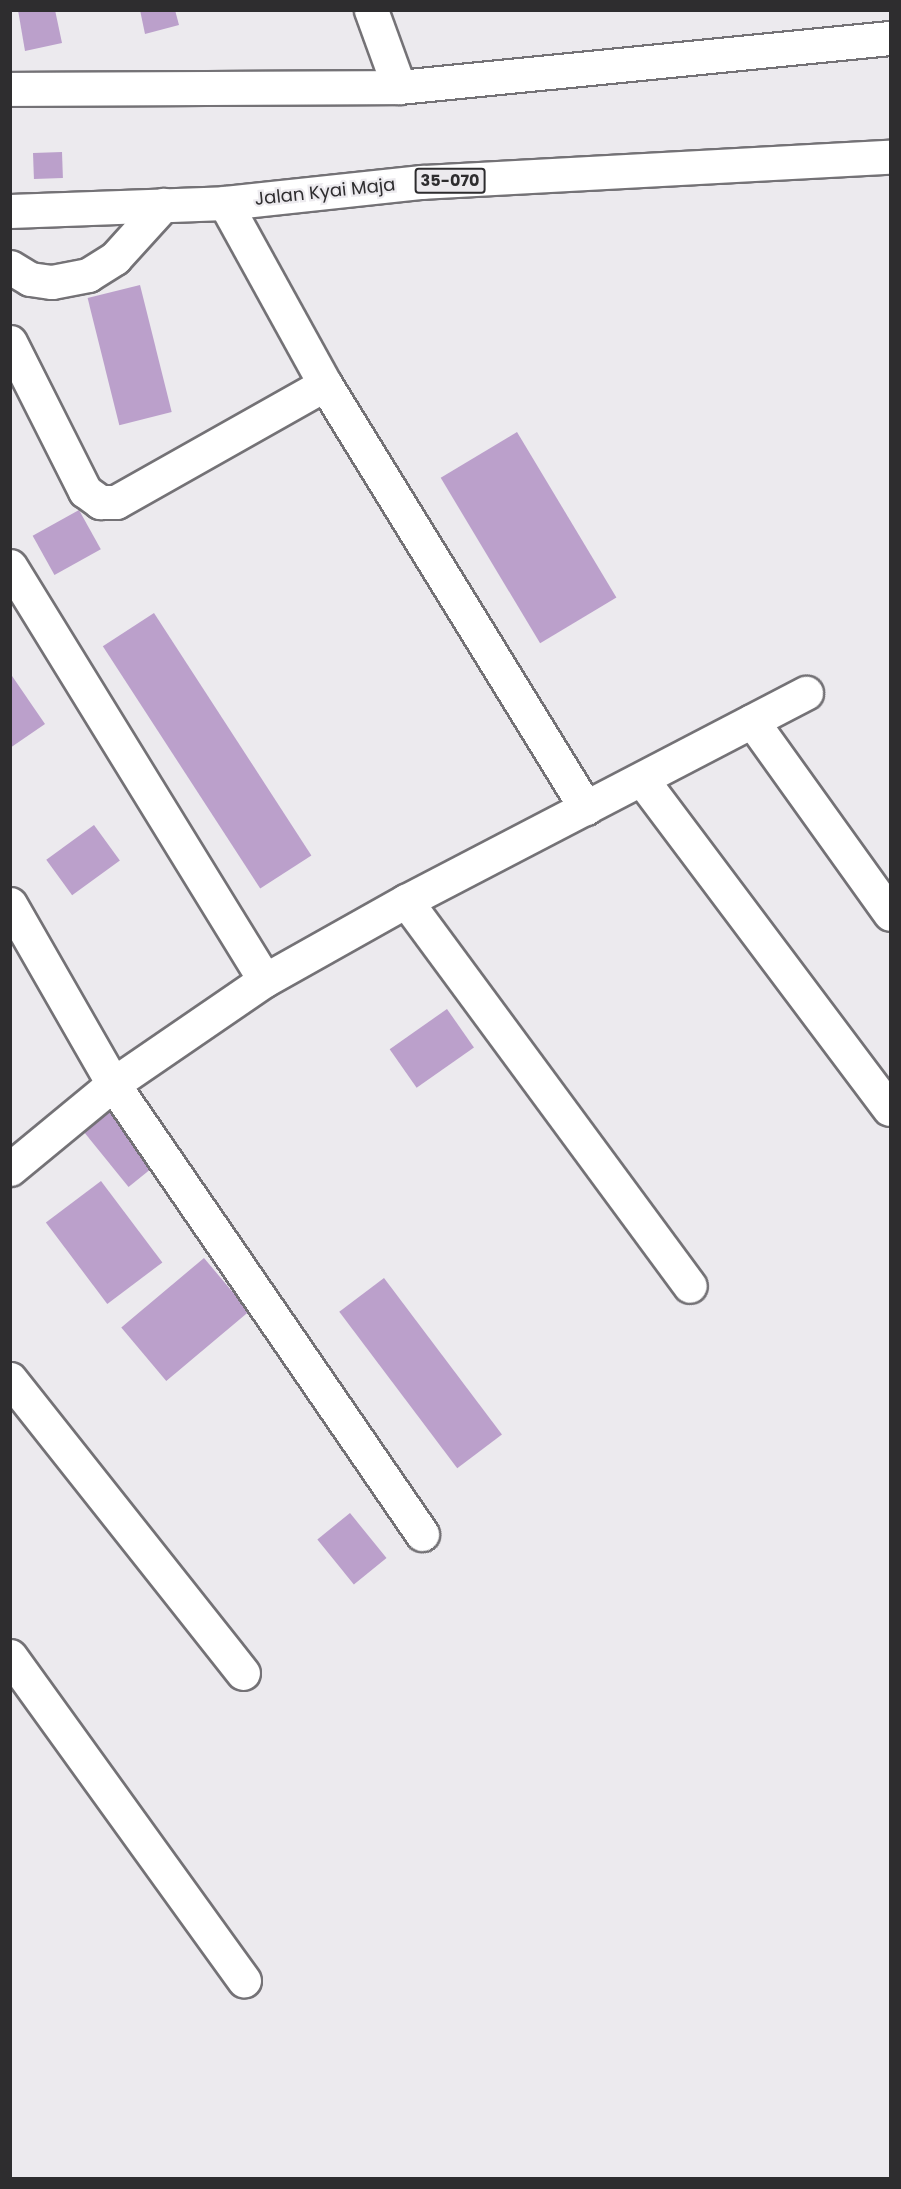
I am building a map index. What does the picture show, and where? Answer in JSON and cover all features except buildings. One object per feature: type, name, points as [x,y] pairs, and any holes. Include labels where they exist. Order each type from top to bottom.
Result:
[{"type":"street","points":[[371,10],[399,87]]},
{"type":"street","points":[[10,89],[399,87],[891,38]]},
{"type":"street","name":"Jalan Kyai Maja","points":[[10,212],[225,203],[422,182],[891,157]]},
{"type":"street","points":[[225,203],[325,384],[586,808]]},
{"type":"street","points":[[10,267],[30,279],[52,282],[88,275],[115,258],[163,205]]},
{"type":"street","points":[[10,342],[85,490],[100,502],[116,502],[325,384]]},
{"type":"street","points":[[10,566],[265,980]]},
{"type":"street","points":[[10,1169],[113,1084],[265,980],[406,901],[643,781],[806,693]]},
{"type":"street","points":[[752,721],[891,914]]},
{"type":"street","points":[[643,781],[889,1109]]},
{"type":"street","points":[[406,901],[690,1286]]},
{"type":"street","points":[[10,904],[113,1084],[422,1534]]},
{"type":"street","points":[[10,1379],[243,1673]]},
{"type":"street","points":[[10,1656],[244,1980]]}]
